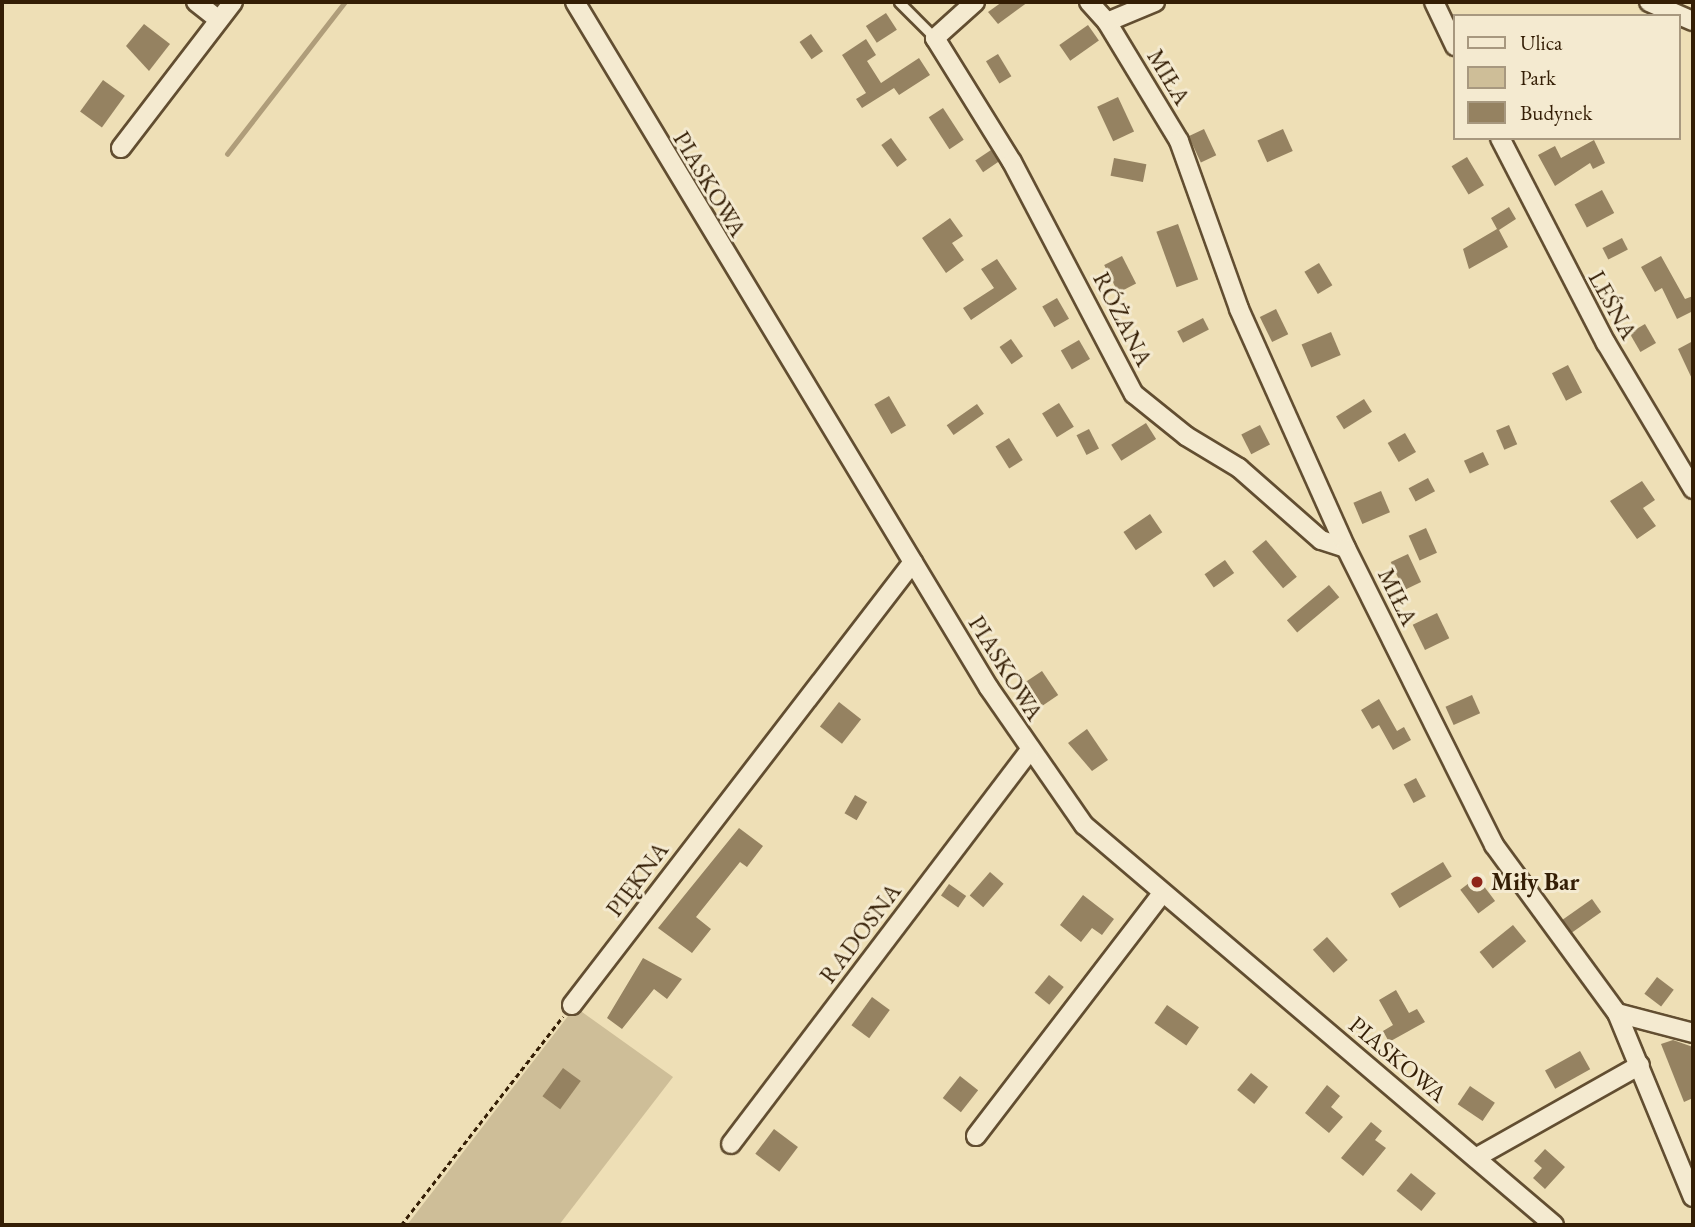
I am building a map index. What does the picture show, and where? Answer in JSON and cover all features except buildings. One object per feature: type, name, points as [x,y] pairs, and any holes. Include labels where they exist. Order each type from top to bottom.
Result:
[{"type":"street","points":[[196,2],[219,20]]},
{"type":"street","points":[[121,148],[233,2]]},
{"type":"street","name":"PIASKOWA","points":[[575,2],[1029,752],[1084,825],[1161,895],[1477,1157],[1554,1225]]},
{"type":"street","points":[[935,38],[975,2]]},
{"type":"street","name":"MIŁA","points":[[1089,2],[1107,22],[1179,141],[1239,309],[1346,548],[1494,845],[1617,1013],[1693,1197]]},
{"type":"street","points":[[1107,22],[1155,2]]},
{"type":"street","points":[[1434,2],[1454,44]]},
{"type":"street","points":[[1652,2],[1677,14]]},
{"type":"street","name":"RÓŻANA","points":[[935,38],[1012,162],[1134,394],[1186,436],[1239,468],[1321,540],[1346,548]]},
{"type":"street","name":"LEŚNA","points":[[1501,140],[1606,343],[1693,489]]},
{"type":"street","name":"PIĘKNA","points":[[572,1005],[913,562]]},
{"type":"street","name":"RADOSNA","points":[[731,1144],[1029,752]]},
{"type":"street","points":[[976,1136],[1161,895]]},
{"type":"street","points":[[1617,1013],[1693,1033]]},
{"type":"street","points":[[1477,1157],[1640,1065]]},
{"type":"lane","name":"RÓŻANA","points":[[899,2],[935,38]]},
{"type":"path","points":[[401,1225],[572,1005]]},
{"type":"green space","points":[[575,1007],[673,1077],[559,1225],[407,1225]]},
{"type":"waterway","points":[[227,154],[345,2]]},
{"type":"place","name":"Miły Bar","points":[[1477,882]]}]
